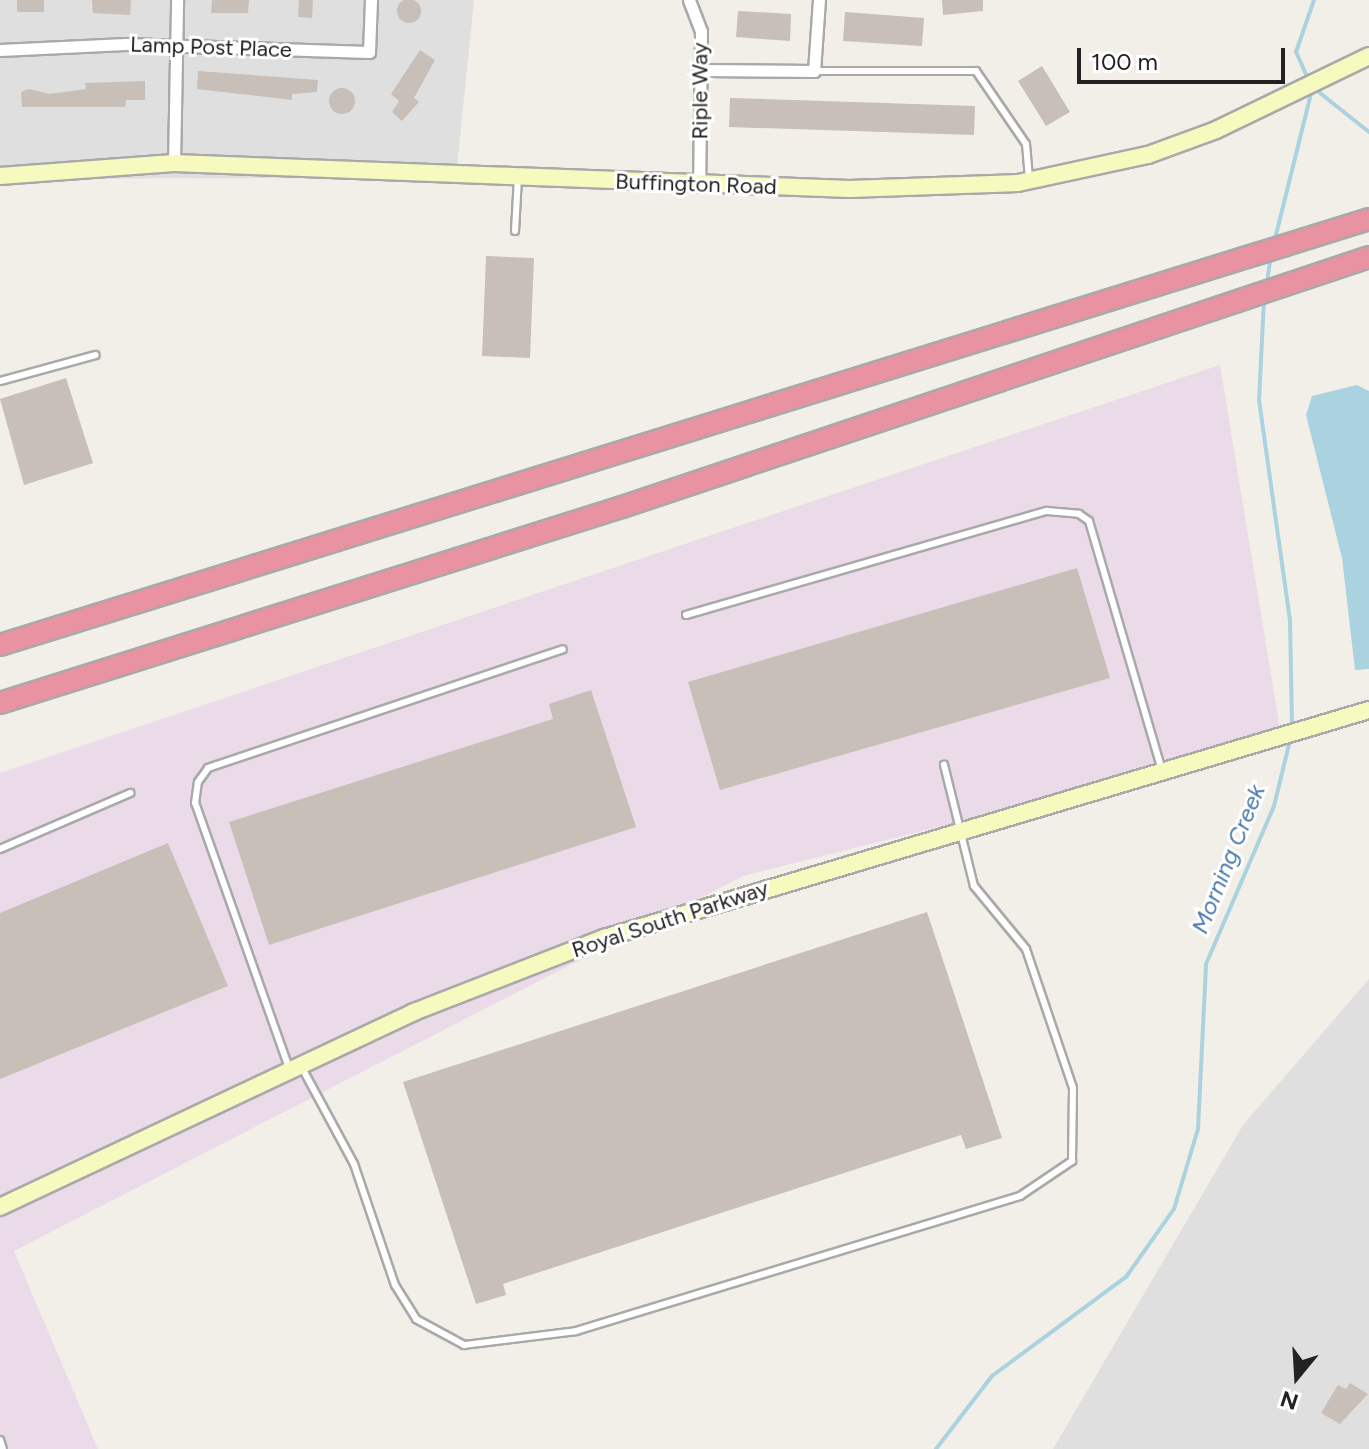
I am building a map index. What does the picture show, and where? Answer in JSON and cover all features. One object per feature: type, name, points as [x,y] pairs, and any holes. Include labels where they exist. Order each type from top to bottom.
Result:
[{"type":"highway","points":[[0,645],[1369,219]]},
{"type":"highway","points":[[0,703],[622,507],[1369,257]]},
{"type":"street","points":[[174,163],[177,0]]},
{"type":"street","name":"Lamp Post Place","points":[[0,50],[176,45],[369,52],[371,0]]},
{"type":"street","name":"Riple Way","points":[[689,0],[701,31],[703,70],[699,184]]},
{"type":"street","points":[[703,70],[814,71],[819,0]]},
{"type":"street","name":"Buffington Road","points":[[0,176],[174,163],[699,184],[949,188],[1029,181],[1148,155],[1216,130],[1369,56]]},
{"type":"street","name":"Royal South Parkway","points":[[0,1207],[295,1068],[604,938],[1369,710]]},
{"type":"lane","points":[[814,71],[976,71],[1026,144],[1029,181]]},
{"type":"lane","points":[[515,231],[518,178]]},
{"type":"lane","points":[[0,381],[96,355]]},
{"type":"lane","points":[[686,615],[1047,511],[1079,514],[1089,521],[1162,771]]},
{"type":"lane","points":[[563,649],[208,768],[198,782],[195,803],[295,1068],[354,1164],[395,1285],[416,1319],[464,1345],[576,1331],[1020,1196],[1072,1161],[1073,1088],[1026,949],[974,886],[957,831],[944,765]]},
{"type":"lane","points":[[0,849],[130,793]]},
{"type":"lane","points":[[0,1440],[3,1449]]},
{"type":"shaded area","points":[[0,0],[474,0],[456,177],[0,179]]},
{"type":"shaded area","points":[[1220,365],[1282,741],[743,876],[14,1251],[98,1449],[0,1449],[0,773]]},
{"type":"shaded area","points":[[1369,979],[1369,1449],[1053,1449],[1243,1125]]},
{"type":"water","points":[[1357,385],[1369,391],[1369,669],[1355,670],[1342,558],[1306,415],[1312,396]]},
{"type":"building","points":[[409,-1],[418,2],[421,11],[418,20],[409,23],[400,20],[397,11],[400,2]]},
{"type":"building","points":[[17,0],[44,0],[44,12],[17,12]]},
{"type":"building","points":[[92,0],[131,0],[130,15],[93,13]]},
{"type":"building","points":[[212,0],[249,0],[248,13],[211,13]]},
{"type":"building","points":[[299,0],[313,0],[312,18],[298,17]]},
{"type":"building","points":[[942,0],[983,0],[983,11],[943,15]]},
{"type":"building","points":[[738,11],[791,14],[790,41],[736,37]]},
{"type":"building","points":[[845,12],[924,18],[922,46],[843,41]]},
{"type":"building","points":[[420,50],[435,60],[414,98],[419,102],[402,121],[392,112],[399,101],[391,94]]},
{"type":"building","points":[[1042,66],[1070,112],[1046,126],[1018,81]]},
{"type":"building","points":[[198,71],[318,80],[317,92],[292,94],[292,100],[197,89]]},
{"type":"building","points":[[145,81],[145,100],[126,100],[125,107],[22,107],[21,92],[29,89],[50,94],[86,89],[85,83]]},
{"type":"building","points":[[342,88],[351,92],[355,101],[351,110],[342,114],[333,110],[329,101],[333,92]]},
{"type":"building","points":[[730,98],[975,106],[974,135],[729,127]]},
{"type":"building","points":[[486,256],[534,258],[530,358],[482,356]]},
{"type":"building","points":[[66,378],[93,463],[24,485],[0,399]]},
{"type":"building","points":[[1077,568],[1110,678],[720,790],[688,682]]},
{"type":"building","points":[[591,690],[636,827],[269,945],[229,822],[553,719],[549,704]]},
{"type":"building","points":[[168,843],[228,986],[0,1079],[0,913]]},
{"type":"building","points":[[927,912],[1002,1138],[966,1149],[961,1135],[503,1284],[506,1295],[476,1304],[403,1082]]},
{"type":"building","points":[[1350,1383],[1368,1394],[1340,1424],[1321,1413],[1338,1385],[1346,1389]]},
{"type":"waterway","name":"Morning Creek","points":[[1309,81],[1296,52],[1314,0]]},
{"type":"waterway","points":[[1274,243],[1312,89]]},
{"type":"waterway","points":[[1315,89],[1369,132]]},
{"type":"waterway","name":"Morning Creek","points":[[1267,283],[1271,256]]},
{"type":"waterway","name":"Morning Creek","points":[[1264,299],[1259,400],[1290,621],[1292,728]]},
{"type":"waterway","name":"Morning Creek","points":[[936,1449],[992,1376],[1126,1277],[1174,1209],[1198,1129],[1206,964],[1274,806],[1291,736]]}]
